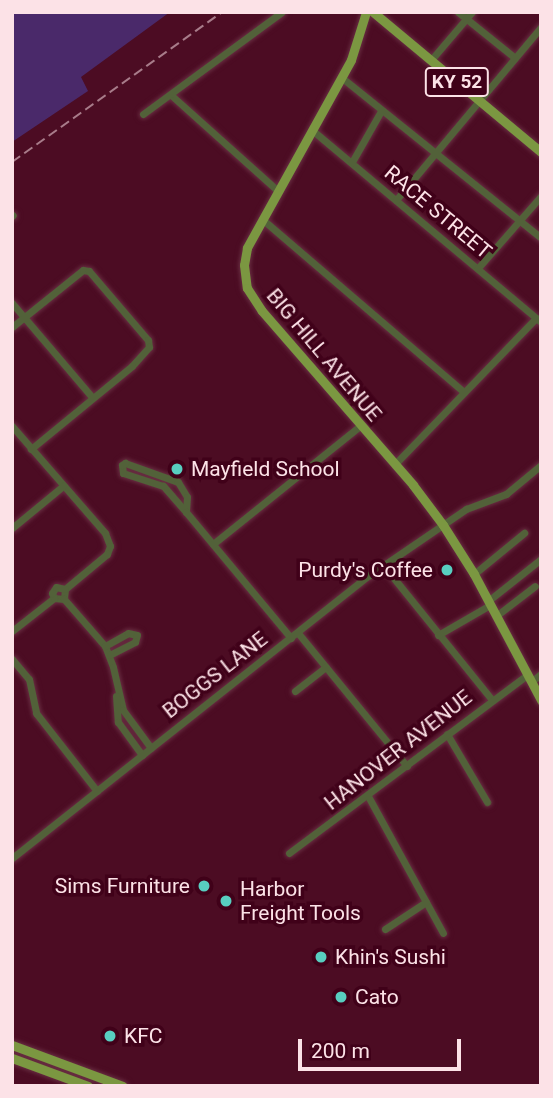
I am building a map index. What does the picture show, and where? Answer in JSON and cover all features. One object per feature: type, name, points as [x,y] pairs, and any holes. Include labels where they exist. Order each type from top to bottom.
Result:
[{"type":"main road","name":"BIG HILL AVENUE","points":[[366,12],[357,45],[341,77],[247,248],[244,265],[252,298],[443,525],[474,573],[541,700]]},
{"type":"main road","name":"KY 52","points":[[373,12],[541,152]]},
{"type":"main road","points":[[12,1045],[123,1086]]},
{"type":"main road","points":[[12,1058],[88,1086]]},
{"type":"street","points":[[144,114],[282,12]]},
{"type":"street","points":[[458,12],[469,16],[515,58]]},
{"type":"street","points":[[431,60],[469,16]]},
{"type":"street","points":[[397,200],[541,27]]},
{"type":"street","points":[[341,77],[414,139],[436,152],[541,238]]},
{"type":"street","points":[[171,95],[278,191]]},
{"type":"street","points":[[352,162],[381,111]]},
{"type":"street","name":"RACE STREET","points":[[312,130],[539,320]]},
{"type":"street","points":[[478,268],[541,196]]},
{"type":"street","points":[[262,219],[464,392]]},
{"type":"street","points":[[12,327],[83,270],[89,271],[148,340],[147,351],[32,449]]},
{"type":"street","points":[[12,303],[92,397]]},
{"type":"street","points":[[394,464],[539,320]]},
{"type":"street","points":[[213,544],[361,425]]},
{"type":"street","points":[[12,426],[105,533],[110,546],[107,554],[65,589],[64,599]]},
{"type":"street","points":[[186,512],[187,497],[178,482],[125,463],[122,465],[123,473],[163,486],[295,636],[326,667],[407,766]]},
{"type":"street","name":"BOGGS LANE","points":[[12,858],[384,566],[469,507],[506,494],[541,465]]},
{"type":"street","points":[[12,528],[63,486]]},
{"type":"street","points":[[474,573],[524,533]]},
{"type":"street","points":[[438,635],[489,603],[541,559]]},
{"type":"street","points":[[384,566],[492,700]]},
{"type":"street","points":[[496,616],[536,586]]},
{"type":"street","points":[[54,598],[52,593],[56,587],[65,589]]},
{"type":"street","points":[[12,631],[54,598],[64,599],[105,646],[110,655],[125,714],[151,748]]},
{"type":"street","points":[[105,646],[128,633],[137,635],[135,642],[110,655]]},
{"type":"street","points":[[12,659],[29,679],[36,713],[97,791]]},
{"type":"street","points":[[295,691],[326,667]]},
{"type":"street","name":"HANOVER AVENUE","points":[[289,853],[492,700],[541,674]]},
{"type":"street","points":[[117,688],[118,722],[142,755]]},
{"type":"street","points":[[447,734],[486,802]]},
{"type":"street","points":[[368,796],[443,933]]},
{"type":"street","points":[[385,929],[426,902]]},
{"type":"shaded area","points":[[12,12],[170,12],[81,77],[88,91],[12,142]]},
{"type":"railway","points":[[12,162],[222,12]]},
{"type":"place","name":"Mayfield School","points":[[177,469]]},
{"type":"place","name":"Purdy's Coffee","points":[[447,570]]},
{"type":"place","name":"Sims Furniture","points":[[204,886]]},
{"type":"place","name":"Harbor Freight Tools","points":[[226,901]]},
{"type":"place","name":"Khin's Sushi","points":[[321,957]]},
{"type":"place","name":"Cato","points":[[341,997]]},
{"type":"place","name":"KFC","points":[[110,1036]]}]
